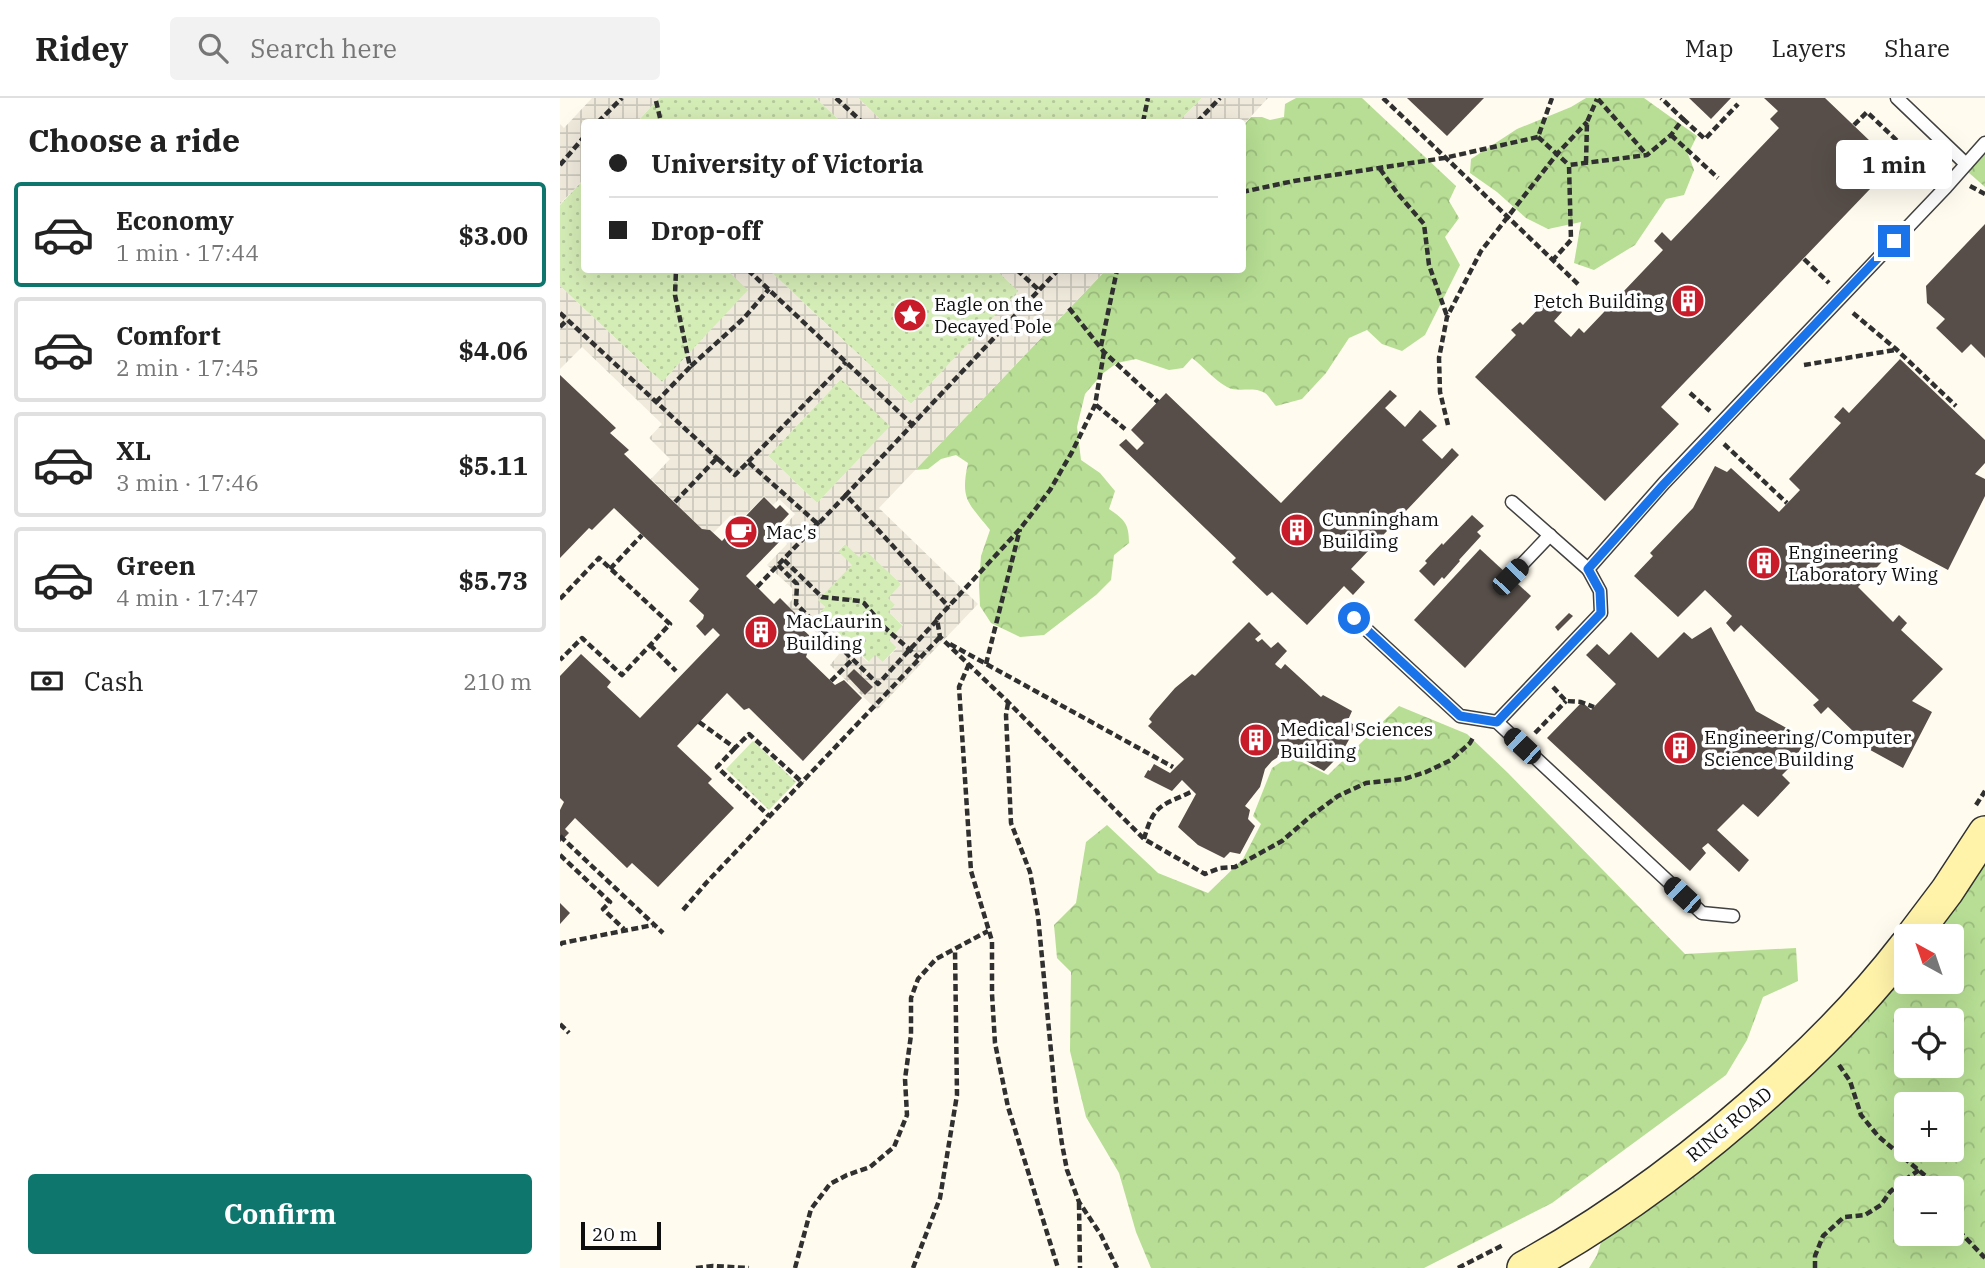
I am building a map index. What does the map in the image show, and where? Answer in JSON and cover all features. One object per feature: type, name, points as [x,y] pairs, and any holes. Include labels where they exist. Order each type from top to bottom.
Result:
[{"type":"street","points":[[1922,924],[1985,833]]},
{"type":"street","name":"RING ROAD","points":[[1516,1255],[1559,1249],[1678,1168],[1742,1116],[1825,1039],[1894,961]]},
{"type":"lane","points":[[1897,98],[1966,164]]},
{"type":"lane","points":[[1588,569],[1985,143]]},
{"type":"lane","points":[[1497,722],[1601,613],[1600,591],[1588,569],[1512,502]]},
{"type":"lane","points":[[1510,577],[1550,535]]},
{"type":"lane","points":[[1354,618],[1460,716],[1497,722],[1702,914],[1733,916]]},
{"type":"path","points":[[601,119],[622,98]]},
{"type":"path","points":[[836,98],[859,119]]},
{"type":"path","points":[[1144,119],[1148,98]]},
{"type":"path","points":[[1200,119],[1220,98]]},
{"type":"path","points":[[1383,98],[1580,286]]},
{"type":"path","points":[[1538,137],[1552,98]]},
{"type":"path","points":[[1448,425],[1440,392],[1439,358],[1447,317],[1481,251],[1557,154],[1587,122],[1598,98],[1647,155]]},
{"type":"path","points":[[1661,98],[1705,139],[1738,104]]},
{"type":"path","points":[[656,101],[660,119]]},
{"type":"path","points":[[1854,125],[1867,112],[1946,187]]},
{"type":"path","points":[[1569,165],[1647,155],[1671,135],[1683,119]]},
{"type":"path","points":[[1586,163],[1587,122]]},
{"type":"path","points":[[1671,135],[1718,178]]},
{"type":"path","points":[[1246,191],[1444,158],[1538,137]]},
{"type":"path","points":[[1538,137],[1569,165],[1571,240],[1552,261]]},
{"type":"path","points":[[560,165],[581,140]]},
{"type":"path","points":[[1380,169],[1424,224],[1429,265],[1447,317]]},
{"type":"path","points":[[1804,259],[1815,270]]},
{"type":"path","points":[[676,273],[675,295],[690,367]]},
{"type":"path","points":[[751,273],[914,426]]},
{"type":"path","points":[[1020,273],[1039,290]]},
{"type":"path","points":[[757,587],[914,426],[1056,273]]},
{"type":"path","points":[[778,565],[797,584],[796,604],[878,684],[1020,529],[1050,490],[1096,405],[1116,273]]},
{"type":"path","points":[[656,401],[744,318],[769,289]]},
{"type":"path","points":[[1838,300],[1896,349],[1956,406]]},
{"type":"path","points":[[1069,308],[1103,349],[1158,402]]},
{"type":"path","points":[[560,313],[736,474],[846,362]]},
{"type":"path","points":[[560,327],[567,320]]},
{"type":"path","points":[[1759,383],[1809,363],[1896,349]]},
{"type":"path","points":[[1096,405],[1125,429]]},
{"type":"path","points":[[1712,433],[1787,503]]},
{"type":"path","points":[[674,502],[717,458]]},
{"type":"path","points":[[748,462],[818,524]]},
{"type":"path","points":[[846,495],[949,607]]},
{"type":"path","points":[[986,664],[1020,529]]},
{"type":"path","points":[[610,569],[642,535]]},
{"type":"path","points":[[560,599],[599,558],[670,624],[622,675],[582,638],[560,660]]},
{"type":"path","points":[[784,560],[822,597],[864,603],[884,627],[919,658]]},
{"type":"path","points":[[937,620],[941,638],[1144,839],[1205,874],[1220,868],[1235,867],[1282,841],[1338,796],[1366,783],[1404,779],[1451,760],[1470,743],[1483,720]]},
{"type":"path","points":[[941,638],[1173,767]]},
{"type":"path","points":[[683,910],[919,658],[941,638]]},
{"type":"path","points":[[650,645],[676,671]]},
{"type":"path","points":[[831,681],[853,659]]},
{"type":"path","points":[[969,664],[959,687],[968,839],[971,871],[992,941],[995,1043],[1008,1107],[1058,1268]]},
{"type":"path","points":[[1555,689],[1566,701],[1581,702],[1594,707]]},
{"type":"path","points":[[1522,746],[1566,701]]},
{"type":"path","points":[[1008,702],[1006,715],[1011,822],[1034,889],[1059,1124],[1068,1170],[1079,1202],[1101,1235],[1117,1268]]},
{"type":"path","points":[[699,722],[734,748]]},
{"type":"path","points":[[769,817],[716,767],[748,734],[803,783]]},
{"type":"path","points":[[1144,839],[1156,809],[1193,791]]},
{"type":"path","points":[[560,836],[663,933]]},
{"type":"path","points":[[560,855],[610,902],[603,909],[624,929]]},
{"type":"path","points":[[560,945],[624,929],[653,925]]},
{"type":"path","points":[[794,1268],[811,1209],[830,1184],[870,1167],[894,1147],[906,1115],[905,1079],[911,1035],[911,998],[918,979],[936,960],[988,931]]},
{"type":"path","points":[[914,1268],[940,1198],[957,1095],[955,949]]},
{"type":"path","points":[[560,1024],[569,1033]]},
{"type":"path","points":[[1825,1039],[1850,1081],[1861,1115],[1878,1136],[1925,1176]]},
{"type":"path","points":[[1815,1268],[1815,1256],[1823,1236],[1844,1217],[1865,1215],[1881,1205],[1890,1192],[1919,1170]]},
{"type":"path","points":[[1079,1202],[1080,1268]]},
{"type":"path","points":[[1964,1236],[1985,1258]]},
{"type":"path","points":[[1458,1268],[1516,1255]]},
{"type":"path","points":[[696,1268],[748,1268]]},
{"type":"green space","points":[[659,98],[816,98],[838,119],[640,119]]},
{"type":"green space","points":[[858,98],[1202,98],[1181,119],[880,119]]},
{"type":"green space","points":[[1296,98],[1362,98],[1456,186],[1449,201],[1459,218],[1445,237],[1460,265],[1425,335],[1402,351],[1382,344],[1367,330],[1349,338],[1326,373],[1302,399],[1276,406],[1260,391],[1227,387],[1192,358],[1183,368],[1169,370],[1136,359],[1117,363],[1102,374],[1085,394],[1077,427],[1081,460],[1100,473],[1115,491],[1109,509],[1125,523],[1129,543],[1114,555],[1111,580],[1044,635],[1020,637],[991,623],[980,606],[979,585],[981,556],[990,530],[968,500],[965,485],[968,463],[956,455],[941,459],[928,469],[915,470],[1103,273],[1246,273],[1246,123],[1251,117],[1270,120],[1284,117],[1285,104]]},
{"type":"green space","points":[[1586,98],[1644,98],[1697,136],[1688,154],[1694,170],[1684,195],[1666,199],[1635,245],[1594,270],[1574,263],[1581,222],[1548,229],[1526,218],[1497,192],[1470,173],[1471,159],[1517,129]]},
{"type":"green space","points":[[1985,152],[1985,187],[1968,172]]},
{"type":"green space","points":[[581,182],[581,273],[730,273],[749,290],[662,382],[560,286],[560,205]]},
{"type":"green space","points":[[772,273],[999,273],[1019,291],[911,404]]},
{"type":"green space","points":[[841,379],[891,426],[817,503],[768,456]]},
{"type":"green space","points":[[845,544],[866,550],[901,584],[895,605],[889,612],[903,626],[897,647],[883,662],[869,662],[818,614],[825,607],[818,601],[838,551]]},
{"type":"green space","points":[[1399,706],[1467,734],[1685,954],[1796,948],[1798,981],[1763,997],[1747,1040],[1726,1075],[1552,1203],[1424,1268],[1151,1268],[1136,1232],[1119,1173],[1086,1117],[1070,1051],[1071,972],[1057,958],[1054,925],[1076,903],[1086,842],[1107,825],[1158,873],[1208,893],[1243,859],[1261,824],[1253,816],[1272,768],[1290,756],[1328,775]]},
{"type":"green space","points":[[753,741],[796,782],[769,810],[726,769]]},
{"type":"green space","points":[[1985,858],[1985,1268],[1589,1268],[1602,1239],[1894,980],[1894,994],[1964,994],[1964,924],[1939,924]]},
{"type":"shaded area","points":[[592,98],[659,98],[640,119],[581,119],[581,182],[560,204],[560,124],[564,128]]},
{"type":"shaded area","points":[[816,98],[858,98],[880,119],[838,119]]},
{"type":"shaded area","points":[[1202,98],[1268,98],[1246,122],[1246,119],[1181,119]]},
{"type":"shaded area","points":[[730,273],[772,273],[911,404],[1018,291],[999,273],[1103,273],[879,508],[978,604],[877,710],[830,665],[839,654],[787,605],[792,600],[792,588],[767,565],[787,544],[784,540],[790,533],[784,527],[795,514],[779,499],[773,505],[764,496],[746,515],[730,516],[713,533],[702,529],[651,479],[670,459],[649,438],[662,424],[582,347],[560,369],[560,286],[662,382],[748,290]],"holes":[[[841,379],[890,426],[817,503],[768,456]],[[845,544],[859,557],[866,551],[901,584],[888,598],[895,605],[888,612],[903,625],[889,640],[897,648],[883,662],[875,655],[868,662],[818,615],[825,607],[818,600],[852,565],[838,551]],[[854,669],[873,687],[866,695],[847,676]]]},
{"type":"building","points":[[1407,98],[1484,98],[1447,136]]},
{"type":"building","points":[[1689,98],[1731,98],[1711,119]]},
{"type":"building","name":"Petch Building","points":[[1764,98],[1825,98],[1894,164],[1661,407],[1679,424],[1605,501],[1475,377],[1516,335],[1511,330],[1520,322],[1523,325],[1544,303],[1540,299],[1544,295],[1562,312],[1554,321],[1571,337],[1579,328],[1584,333],[1663,250],[1654,241],[1662,232],[1671,241],[1779,128],[1770,119],[1778,111]]},
{"type":"building","points":[[1985,224],[1985,358],[1971,344],[1962,353],[1936,328],[1945,319],[1927,303],[1926,286]]},
{"type":"building","name":"Engineering Laboratory Wing","points":[[1900,359],[1985,440],[1985,463],[1975,474],[1985,479],[1985,496],[1948,570],[1899,544],[1858,587],[1893,622],[1899,615],[1907,623],[1901,630],[1943,669],[1912,701],[1932,712],[1903,768],[1852,740],[1856,734],[1828,707],[1821,714],[1813,705],[1819,700],[1741,625],[1734,632],[1726,623],[1732,616],[1705,590],[1678,617],[1634,576],[1653,556],[1650,553],[1693,508],[1715,466],[1727,472],[1731,468],[1779,512],[1800,490],[1789,479],[1841,423],[1834,417],[1843,407],[1849,413]]},
{"type":"building","name":"MacLaurin Building","points":[[560,375],[616,428],[610,433],[629,450],[624,454],[702,529],[710,530],[722,541],[764,497],[776,509],[780,505],[789,514],[777,527],[785,536],[746,576],[774,604],[780,598],[801,619],[796,623],[812,638],[806,657],[835,685],[844,680],[862,698],[803,761],[749,708],[744,710],[727,693],[677,746],[712,779],[708,783],[734,808],[658,887],[632,863],[627,868],[575,818],[565,829],[569,833],[560,842],[560,810],[564,802],[560,798],[560,676],[581,654],[611,682],[607,687],[640,718],[720,635],[713,628],[705,636],[696,626],[704,615],[689,601],[699,589],[614,508],[592,530],[589,528],[560,558]]},
{"type":"building","name":"Cunningham Building","points":[[1390,390],[1397,396],[1385,408],[1405,427],[1420,410],[1437,426],[1422,440],[1442,459],[1452,448],[1459,455],[1351,569],[1365,582],[1353,595],[1344,586],[1307,625],[1272,592],[1267,596],[1232,562],[1236,558],[1119,445],[1126,439],[1137,450],[1144,443],[1131,430],[1166,393],[1281,503]]},
{"type":"building","points":[[1472,515],[1484,526],[1477,532],[1481,536],[1444,579],[1442,577],[1434,586],[1419,571],[1442,543],[1443,545]]},
{"type":"building","points":[[1480,549],[1531,596],[1465,668],[1414,620]]},
{"type":"building","points":[[1569,613],[1573,616],[1558,631],[1555,627]]},
{"type":"building","name":"Medical Sciences Building","points":[[1249,622],[1261,634],[1255,639],[1258,642],[1262,639],[1271,648],[1278,642],[1287,651],[1275,664],[1277,666],[1281,669],[1285,664],[1321,697],[1323,695],[1352,711],[1348,720],[1356,727],[1341,754],[1324,771],[1292,753],[1281,755],[1272,761],[1265,769],[1260,787],[1245,806],[1250,810],[1248,819],[1255,826],[1240,854],[1230,852],[1224,858],[1198,845],[1178,827],[1196,794],[1182,780],[1172,791],[1144,777],[1154,764],[1170,773],[1184,759],[1148,726],[1152,722],[1149,719],[1175,688],[1192,674],[1195,676]]},
{"type":"building","name":"Engineering/Computer Science Building","points":[[1711,627],[1756,711],[1806,739],[1782,775],[1790,783],[1758,817],[1743,804],[1717,830],[1749,860],[1739,872],[1708,843],[1702,848],[1706,853],[1690,871],[1547,738],[1582,702],[1591,710],[1616,684],[1586,655],[1597,644],[1609,655],[1631,632],[1658,658],[1684,632],[1692,639]]},
{"type":"building","points":[[854,669],[873,687],[865,695],[847,676]]},
{"type":"building","points":[[560,903],[570,913],[560,924]]},
{"type":"place","name":"Petch Building","points":[[1688,301]]},
{"type":"place","name":"Eagle on the Decayed Pole","points":[[910,315]]},
{"type":"place","name":"Cunningham Building","points":[[1297,530]]},
{"type":"place","name":"Mac's","points":[[741,532]]},
{"type":"place","name":"Engineering Laboratory Wing","points":[[1764,563]]},
{"type":"place","name":"MacLaurin Building","points":[[761,632]]},
{"type":"place","name":"Medical Sciences Building","points":[[1256,740]]},
{"type":"place","name":"Engineering/Computer Science Building","points":[[1680,748]]},
{"type":"route","points":[[1354,618],[1460,716],[1497,722],[1601,613],[1600,591],[1588,569],[1664,484],[1894,241]]}]
